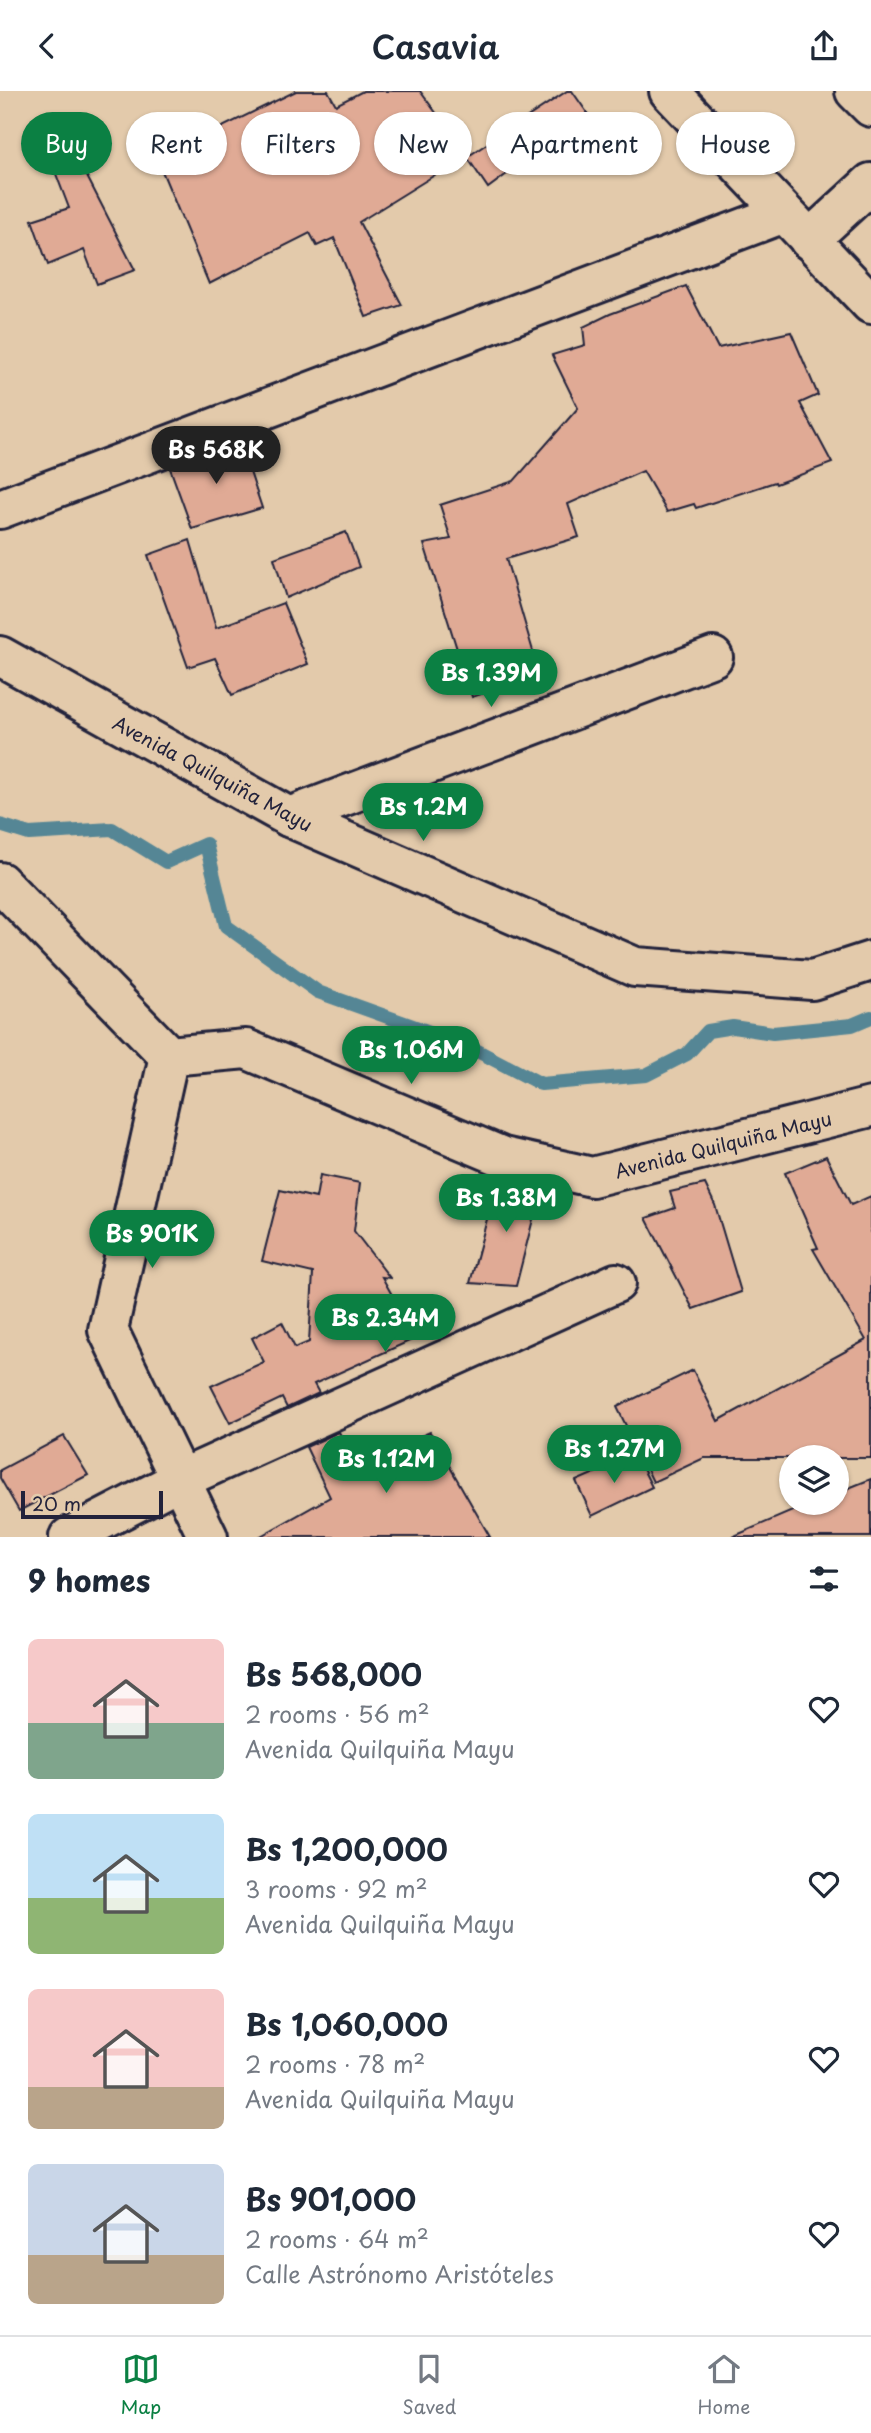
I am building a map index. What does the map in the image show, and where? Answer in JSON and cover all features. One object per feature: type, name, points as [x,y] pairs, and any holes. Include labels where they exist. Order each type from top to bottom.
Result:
[{"type":"street","points":[[669,91],[871,305]]},
{"type":"street","points":[[855,91],[871,107]]},
{"type":"street","points":[[809,240],[871,183]]},
{"type":"street","points":[[0,509],[784,213]]},
{"type":"street","name":"Avenida Quilquiña Mayu","points":[[0,656],[289,817],[635,967],[812,980],[871,961]]},
{"type":"street","points":[[289,817],[713,657]]},
{"type":"street","points":[[0,882],[169,1056],[108,1330],[208,1537]]},
{"type":"street","name":"Avenida Quilquiña Mayu","points":[[169,1056],[246,1049],[503,1157],[592,1177],[871,1107]]},
{"type":"street","points":[[69,1537],[179,1480],[616,1283]]},
{"type":"building","points":[[296,91],[328,91],[336,105],[363,91],[420,91],[435,112],[374,112],[374,175],[435,175],[359,222],[402,305],[366,317],[334,238],[317,246],[310,233],[209,284],[164,175],[227,175],[227,125],[241,118],[241,175],[360,175],[360,112],[253,112]]},
{"type":"building","points":[[567,91],[572,91],[587,112],[535,112]]},
{"type":"building","points":[[486,144],[486,175],[506,175],[488,188],[472,164],[472,154]]},
{"type":"building","points":[[56,175],[86,175],[135,270],[97,284],[84,250],[48,265],[32,220],[69,208]]},
{"type":"building","points":[[686,286],[718,348],[791,332],[818,395],[800,403],[832,463],[776,484],[775,482],[696,508],[694,504],[667,512],[643,471],[568,504],[579,537],[506,559],[540,675],[472,697],[424,544],[451,539],[440,505],[514,481],[578,408],[552,355],[585,345],[583,327]]},
{"type":"building","points":[[240,442],[262,508],[192,529],[170,468]]},
{"type":"building","points":[[346,532],[359,567],[286,598],[274,558]]},
{"type":"building","points":[[190,540],[216,628],[283,603],[308,664],[232,695],[215,658],[188,667],[148,555]]},
{"type":"building","points":[[826,1156],[851,1205],[871,1196],[871,1458],[849,1458],[849,1445],[779,1445],[779,1458],[704,1458],[653,1482],[617,1407],[693,1370],[718,1421],[866,1340],[813,1249],[818,1248],[785,1173]]},
{"type":"building","points":[[320,1175],[360,1183],[354,1231],[390,1278],[382,1277],[416,1338],[314,1384],[319,1393],[287,1408],[282,1398],[230,1423],[211,1386],[264,1362],[252,1338],[282,1322],[295,1348],[309,1342],[313,1273],[262,1261],[280,1190],[316,1198]]},
{"type":"building","points":[[498,1178],[541,1188],[516,1286],[470,1283]]},
{"type":"building","points":[[705,1184],[715,1205],[741,1292],[693,1309],[646,1218],[675,1208],[670,1192]]},
{"type":"building","points":[[339,1432],[356,1464],[430,1432],[490,1537],[259,1537],[330,1497],[306,1447]]},
{"type":"building","points":[[64,1436],[88,1475],[19,1511],[0,1478],[0,1470]]},
{"type":"building","points":[[636,1455],[652,1487],[592,1516],[576,1481]]},
{"type":"building","points":[[871,1479],[871,1537],[732,1537],[783,1515],[849,1515],[849,1488]]},
{"type":"waterway","points":[[0,825],[29,834],[112,829],[166,862],[206,844],[226,926],[318,992],[466,1045],[541,1084],[646,1075],[687,1054],[708,1031],[733,1027],[773,1033],[852,1025],[871,1017]]}]
